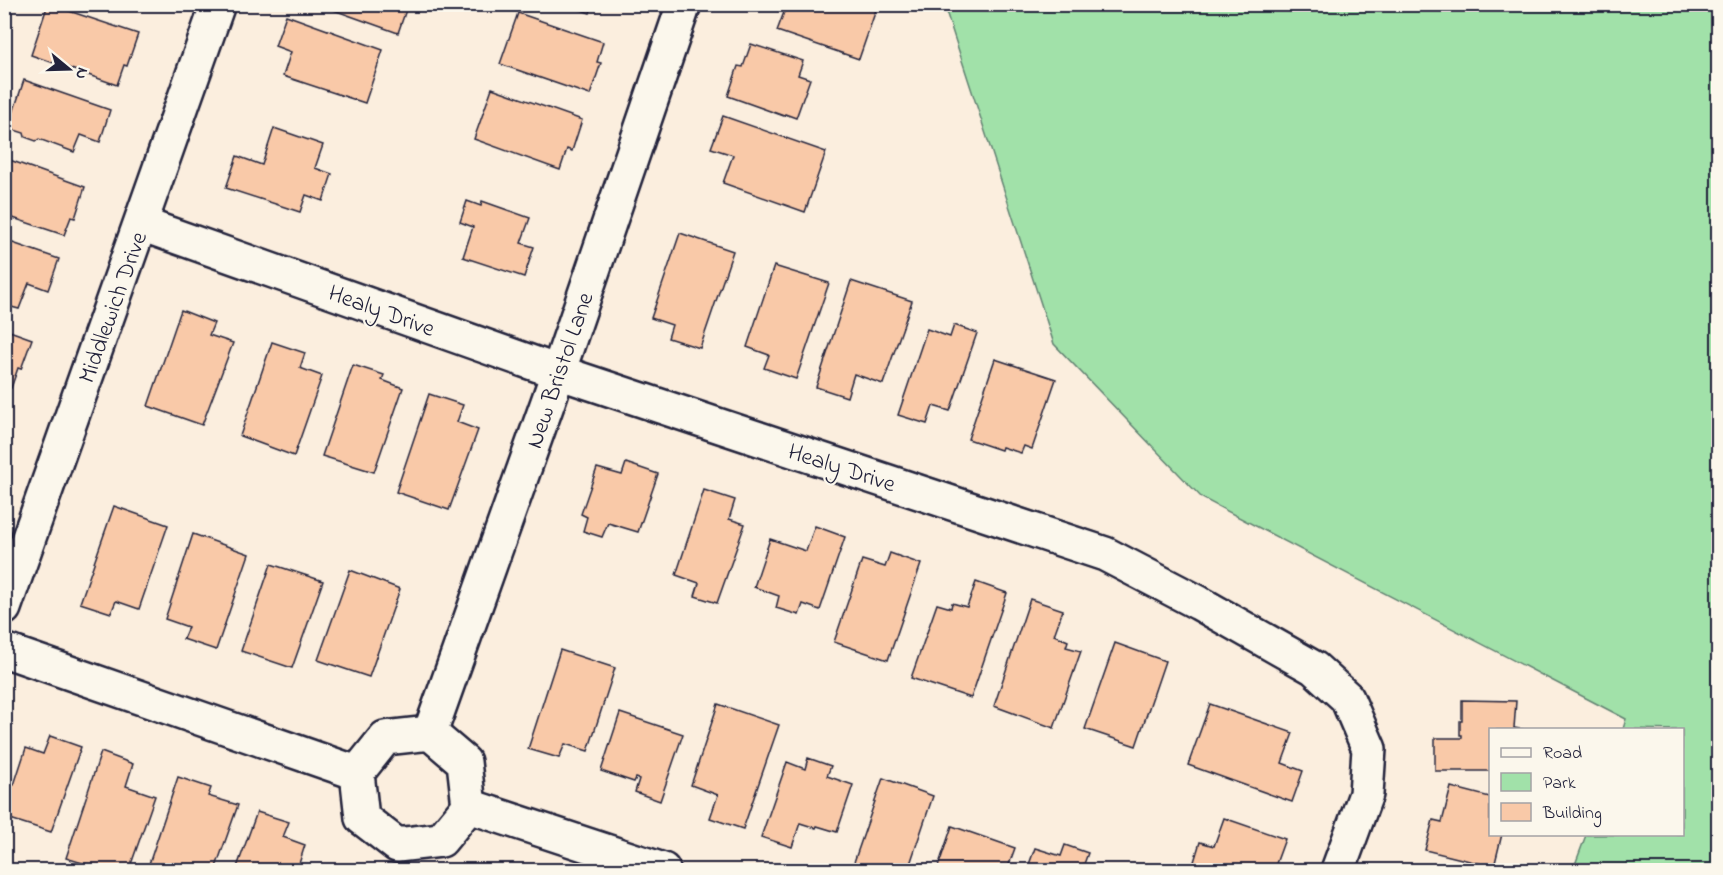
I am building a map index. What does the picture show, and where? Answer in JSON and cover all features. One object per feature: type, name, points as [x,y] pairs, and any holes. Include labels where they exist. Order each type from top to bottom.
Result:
[{"type":"street","name":"Middlewich Drive","points":[[4,608],[218,4]]},
{"type":"street","name":"New Bristol Lane","points":[[429,734],[558,372],[684,4]]},
{"type":"street","name":"Healy Drive","points":[[141,224],[558,372],[1105,554],[1199,603],[1314,668],[1347,698],[1369,749],[1366,794],[1338,870]]},
{"type":"street","points":[[4,650],[357,773]]},
{"type":"street","points":[[429,734],[464,762],[469,806],[441,840],[392,858],[362,818],[357,773],[385,738],[429,734]]},
{"type":"street","points":[[469,806],[663,870]]},
{"type":"green space","points":[[944,5],[1718,5],[1718,870],[1573,870],[1586,836],[1684,836],[1684,728],[1623,728],[1626,719],[1202,498],[1054,344]]},
{"type":"building","points":[[48,4],[138,34],[127,66],[124,65],[117,85],[31,55]]},
{"type":"building","points":[[317,4],[408,4],[398,33]]},
{"type":"building","points":[[564,4],[593,4],[590,13]]},
{"type":"building","points":[[787,4],[878,4],[859,59],[777,31]]},
{"type":"building","points":[[518,13],[603,42],[597,62],[601,63],[590,95],[500,64]]},
{"type":"building","points":[[286,15],[383,50],[365,103],[283,76],[291,52],[275,46]]},
{"type":"building","points":[[751,44],[803,61],[798,75],[810,79],[796,118],[728,96],[738,66],[743,67]]},
{"type":"building","points":[[24,80],[110,110],[100,142],[81,135],[74,152],[39,139],[36,141],[25,137],[24,133],[8,128]]},
{"type":"building","points":[[492,88],[582,120],[572,151],[567,149],[560,170],[474,139]]},
{"type":"building","points":[[723,116],[826,152],[805,212],[723,183],[733,155],[711,148]]},
{"type":"building","points":[[274,128],[323,145],[315,168],[332,174],[323,201],[306,195],[300,212],[226,188],[237,156],[262,165]]},
{"type":"building","points":[[4,158],[85,187],[75,218],[71,217],[64,235],[4,215]]},
{"type":"building","points":[[467,201],[481,206],[482,201],[530,218],[521,243],[534,247],[524,277],[463,257],[473,227],[460,222]]},
{"type":"building","points":[[680,233],[733,251],[700,348],[668,338],[672,325],[651,318]]},
{"type":"building","points":[[4,240],[59,259],[48,290],[29,283],[19,309],[4,305]]},
{"type":"building","points":[[774,266],[829,283],[796,379],[764,368],[769,355],[747,347]]},
{"type":"building","points":[[851,281],[912,301],[883,384],[854,374],[847,397],[816,387]]},
{"type":"building","points":[[181,310],[214,323],[209,335],[233,343],[202,425],[148,406]]},
{"type":"building","points":[[954,325],[977,333],[950,411],[933,406],[927,424],[898,415],[927,329],[950,337]]},
{"type":"building","points":[[4,329],[32,339],[11,388],[4,386]]},
{"type":"building","points":[[272,342],[305,353],[300,368],[322,376],[294,456],[240,436]]},
{"type":"building","points":[[995,359],[1056,379],[1032,449],[1024,446],[1021,453],[1002,447],[1001,450],[968,439]]},
{"type":"building","points":[[353,365],[384,375],[382,380],[403,388],[374,472],[322,456]]},
{"type":"building","points":[[429,394],[463,405],[457,422],[478,430],[449,510],[396,492]]},
{"type":"building","points":[[626,463],[658,474],[638,532],[608,523],[602,537],[583,531],[587,517],[581,514],[597,468],[622,475]]},
{"type":"building","points":[[704,490],[735,500],[729,519],[745,524],[717,603],[695,596],[699,583],[676,575]]},
{"type":"building","points":[[114,506],[168,525],[139,609],[116,601],[111,613],[80,603]]},
{"type":"building","points":[[815,526],[845,537],[820,610],[803,604],[799,615],[776,608],[779,596],[754,587],[770,539],[806,551]]},
{"type":"building","points":[[193,534],[249,554],[216,650],[183,639],[188,627],[165,619]]},
{"type":"building","points":[[890,553],[921,564],[888,660],[834,642],[862,560],[885,567]]},
{"type":"building","points":[[271,564],[323,581],[292,668],[241,651]]},
{"type":"building","points":[[350,570],[400,589],[369,677],[318,660]]},
{"type":"building","points":[[976,582],[1007,593],[971,698],[911,678],[937,604],[951,608],[952,603],[967,607]]},
{"type":"building","points":[[1030,599],[1063,610],[1054,635],[1068,641],[1066,647],[1081,651],[1054,728],[994,706]]},
{"type":"building","points":[[1115,643],[1165,661],[1136,746],[1085,729]]},
{"type":"building","points":[[560,650],[615,668],[588,751],[565,744],[559,758],[528,749]]},
{"type":"building","points":[[1462,700],[1516,701],[1514,728],[1489,728],[1489,771],[1435,771],[1435,738],[1462,738],[1460,721],[1462,721]]},
{"type":"building","points":[[718,704],[779,725],[743,829],[710,818],[718,795],[691,785]]},
{"type":"building","points":[[1210,704],[1293,733],[1282,763],[1303,771],[1292,802],[1188,765]]},
{"type":"building","points":[[620,713],[683,734],[660,801],[635,792],[639,779],[636,778],[634,782],[601,771]]},
{"type":"building","points":[[50,736],[81,747],[51,832],[4,817],[9,800],[7,796],[11,786],[14,785],[26,748],[43,754]]},
{"type":"building","points":[[101,752],[133,764],[126,786],[155,796],[129,870],[105,870],[66,858]]},
{"type":"building","points":[[808,758],[831,766],[827,776],[853,785],[837,832],[800,823],[792,847],[761,837],[787,762],[805,769]]},
{"type":"building","points":[[178,777],[211,788],[208,796],[238,805],[215,870],[147,870]]},
{"type":"building","points":[[883,778],[933,796],[908,870],[868,870],[853,865]]},
{"type":"building","points":[[1451,787],[1489,797],[1489,836],[1502,836],[1494,867],[1425,850],[1433,820],[1442,822]]},
{"type":"building","points":[[257,812],[289,822],[283,837],[305,845],[297,870],[236,870]]},
{"type":"building","points":[[1224,818],[1285,839],[1274,869],[1260,865],[1258,870],[1206,870],[1193,865],[1200,842],[1214,846]]},
{"type":"building","points":[[952,826],[1015,848],[1007,870],[937,870]]},
{"type":"building","points":[[1065,845],[1088,853],[1084,864],[1100,870],[1027,870],[1035,848],[1061,856]]}]
